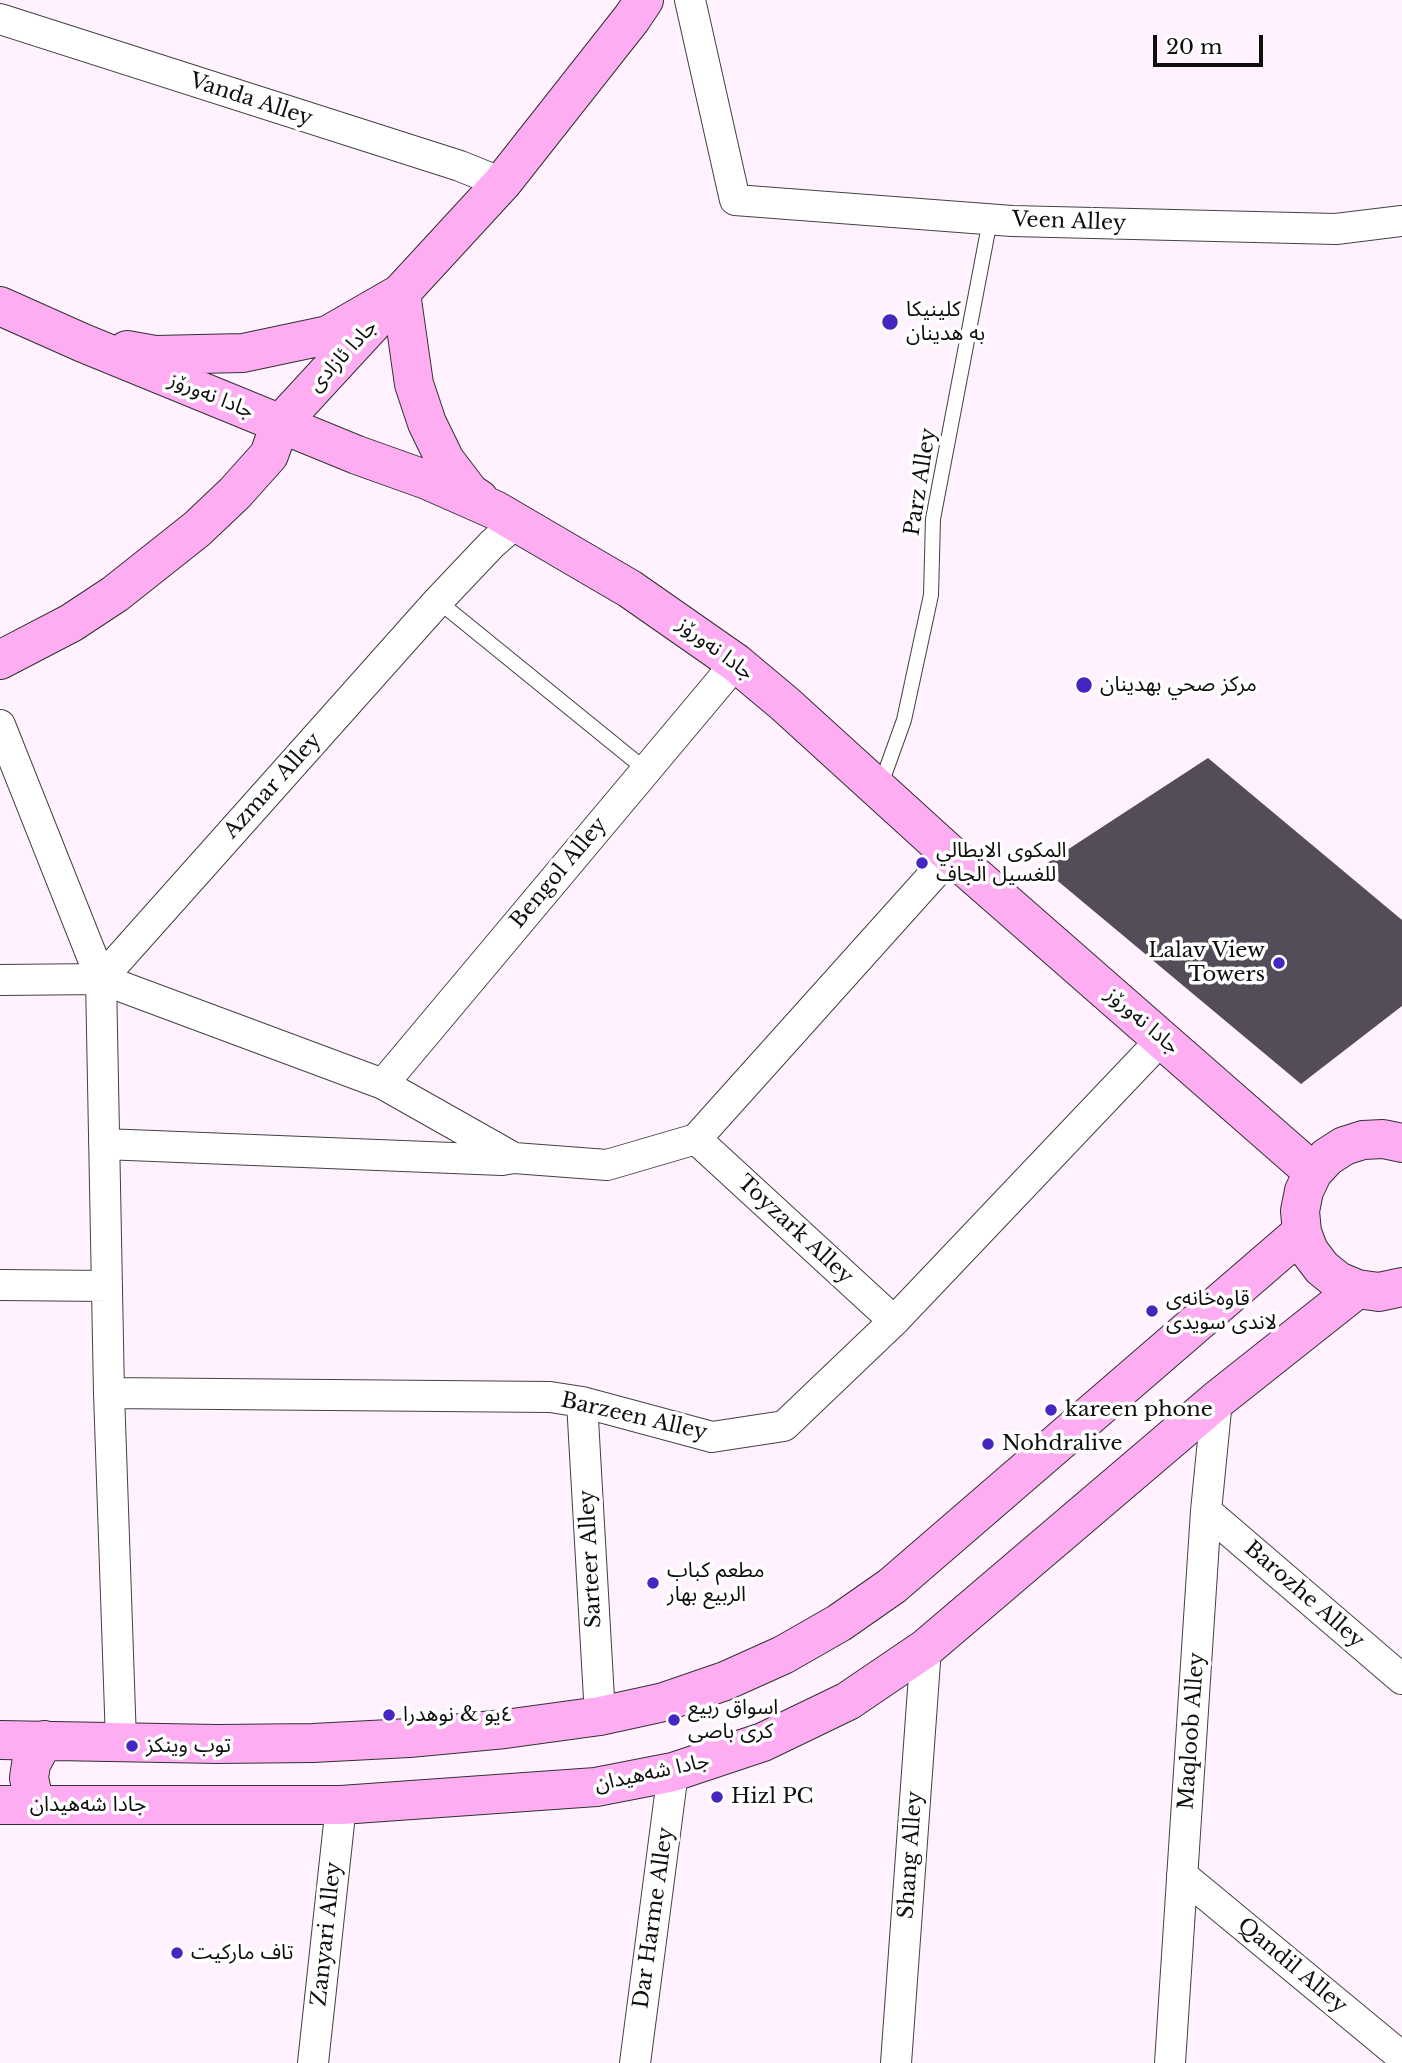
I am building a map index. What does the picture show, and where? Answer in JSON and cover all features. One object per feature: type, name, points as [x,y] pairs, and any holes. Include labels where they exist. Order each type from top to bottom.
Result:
[{"type":"main road","name":"جادا ئازادی","points":[[0,660],[71,623],[157,563],[225,502],[269,455],[280,424],[502,183],[632,19],[644,0]]},
{"type":"main road","points":[[83,343],[155,355],[243,353],[328,335],[401,293],[414,384],[427,423],[445,460],[470,493],[506,516]]},
{"type":"main road","name":"جادا نەورۆز","points":[[0,306],[280,424],[427,480],[506,516],[630,589],[736,663],[785,704],[951,855],[1313,1172]]},
{"type":"main road","points":[[1396,1135],[1344,1146],[1327,1157],[1313,1172],[1304,1191],[1300,1212],[1302,1232],[1309,1251],[1322,1268],[1338,1281],[1357,1289],[1380,1292],[1402,1287]]},
{"type":"main road","points":[[0,1740],[313,1744],[436,1736],[600,1716],[664,1702],[725,1681],[783,1655],[839,1623],[892,1586],[1302,1232]]},
{"type":"main road","name":"جادا شەهیدان","points":[[17,1805],[341,1805],[596,1787],[673,1772],[763,1742],[848,1701],[926,1648],[1217,1400],[1357,1289]]},
{"type":"main road","points":[[17,1805],[29,1778],[31,1765],[44,1740]]},
{"type":"street","name":"Veen Alley","points":[[690,0],[736,200],[990,220],[1336,229],[1402,221]]},
{"type":"street","name":"Vanda Alley","points":[[0,19],[460,166],[502,183]]},
{"type":"street","name":"Azmar Alley","points":[[102,979],[438,601],[492,544],[506,516]]},
{"type":"street","name":"Bengol Alley","points":[[383,1084],[736,663]]},
{"type":"street","points":[[0,725],[102,979],[109,1393],[121,1741]]},
{"type":"street","points":[[104,1144],[502,1160],[514,1158],[607,1165],[696,1139],[951,855]]},
{"type":"street","points":[[0,980],[102,979],[383,1084],[514,1158]]},
{"type":"street","name":"Barzeen Alley","points":[[109,1393],[550,1397],[582,1402],[712,1437],[784,1426],[894,1321],[1162,1039]]},
{"type":"street","name":"Toyzark Alley","points":[[696,1139],[894,1321]]},
{"type":"street","points":[[0,1285],[107,1286]]},
{"type":"street","name":"Maqloob Alley","points":[[1170,2063],[1206,1511],[1217,1400]]},
{"type":"street","name":"Sarteer Alley","points":[[582,1402],[600,1716]]},
{"type":"street","name":"Barozhe Alley","points":[[1206,1511],[1402,1679]]},
{"type":"street","name":"Shang Alley","points":[[896,2063],[926,1648]]},
{"type":"street","name":"Dar Harme Alley","points":[[635,2063],[673,1772]]},
{"type":"street","name":"Zanyari Alley","points":[[313,2063],[341,1805]]},
{"type":"street","name":"Qandil Alley","points":[[1182,1875],[1402,2057]]},
{"type":"lane","name":"Parz Alley","points":[[879,789],[904,720],[931,595],[933,519],[990,220]]},
{"type":"lane","points":[[438,601],[646,770]]},
{"type":"building","name":"Lalav View Towers","points":[[1208,758],[1402,920],[1402,1006],[1301,1084],[1041,867]]},
{"type":"place","name":"كلينيكا به هدينان","points":[[890,322]]},
{"type":"place","name":"مركز صحي بهدينان","points":[[1084,685]]},
{"type":"place","name":"المكوى الايطالي للغسيل الجاف","points":[[922,863]]},
{"type":"place","name":"Lalav View Towers","points":[[1279,963]]},
{"type":"place","name":"قاوەخانەی لاندی سویدی","points":[[1152,1311]]},
{"type":"place","name":"kareen phone","points":[[1051,1410]]},
{"type":"place","name":"Nohdralive","points":[[988,1444]]},
{"type":"place","name":"مطعم كباب الربيع بهار","points":[[653,1583]]},
{"type":"place","name":"٤يو & نوهدرا","points":[[389,1715]]},
{"type":"place","name":"اسواق ربيع كرى باصى","points":[[674,1720]]},
{"type":"place","name":"توب وينكز","points":[[132,1746]]},
{"type":"place","name":"Hizl PC","points":[[717,1797]]},
{"type":"place","name":"تاف ماركيت","points":[[177,1953]]}]
